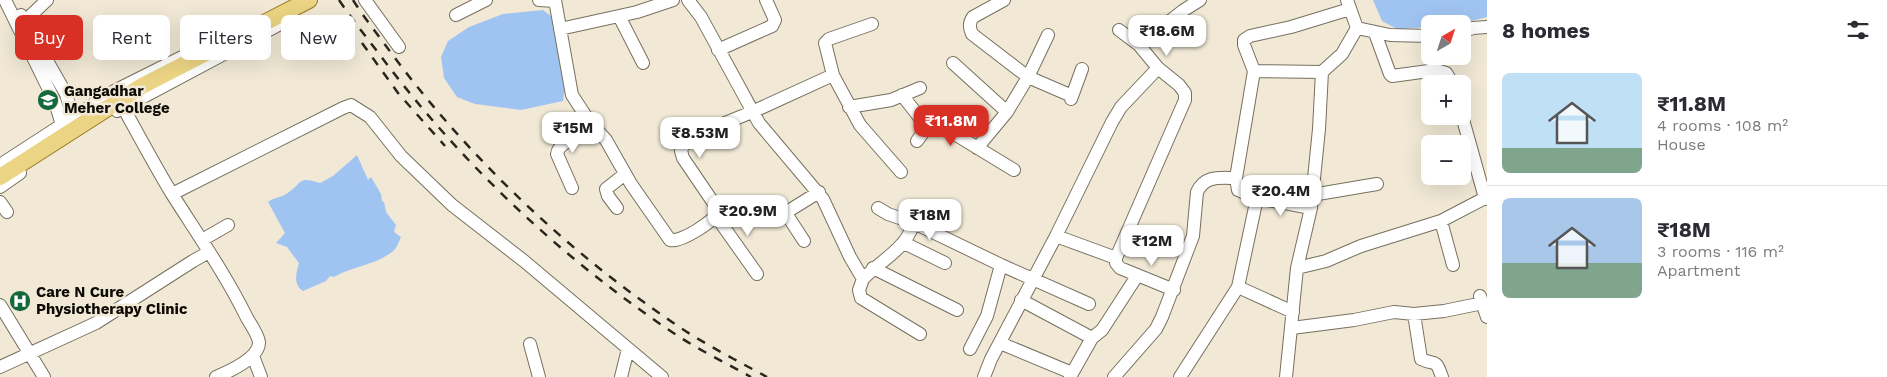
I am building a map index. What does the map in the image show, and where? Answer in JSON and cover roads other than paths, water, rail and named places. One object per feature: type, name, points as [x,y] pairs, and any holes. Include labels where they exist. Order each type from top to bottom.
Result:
[{"type":"main road","points":[[0,177],[142,86],[309,0]]},
{"type":"street","points":[[5,0],[56,102],[62,125]]},
{"type":"street","points":[[13,0],[20,15]]},
{"type":"street","points":[[31,15],[47,0]]},
{"type":"street","points":[[0,165],[135,79],[220,38],[291,0]]},
{"type":"street","points":[[365,0],[399,47]]},
{"type":"street","points":[[456,16],[486,0]]},
{"type":"street","points":[[539,0],[555,0],[572,95],[610,147],[625,174],[670,240],[679,240],[716,216],[719,211],[683,158],[681,151],[683,146],[696,136],[832,75]]},
{"type":"street","points":[[560,30],[637,12],[673,0]]},
{"type":"street","points":[[688,0],[700,16],[752,112],[766,133],[819,192],[850,258],[863,279]]},
{"type":"street","points":[[718,50],[772,26],[775,20],[766,0]]},
{"type":"street","points":[[1004,0],[978,13],[970,22],[972,34],[1028,77],[1071,97],[1082,69]]},
{"type":"street","points":[[1139,46],[1184,10],[1200,0]]},
{"type":"street","points":[[1311,208],[1257,198],[1239,191],[1236,178],[1254,71],[1244,45],[1246,38],[1291,27],[1348,4],[1357,28]]},
{"type":"street","points":[[618,16],[643,63]]},
{"type":"street","points":[[0,187],[90,126],[281,24]]},
{"type":"street","points":[[872,24],[829,39],[825,43],[832,75],[849,107],[860,125],[901,172]]},
{"type":"street","points":[[1357,28],[1375,33],[1421,36]]},
{"type":"street","points":[[1254,71],[1322,72],[1342,54],[1357,28]]},
{"type":"street","points":[[1471,29],[1487,28]]},
{"type":"street","points":[[1118,30],[1139,46],[1158,68],[1180,85],[1184,93],[1185,100],[1116,258],[1116,263],[1120,268],[1174,290]]},
{"type":"street","points":[[1375,33],[1392,76],[1436,70],[1447,75]]},
{"type":"street","points":[[977,148],[1007,112],[1028,77],[1048,35]]},
{"type":"street","points":[[46,60],[66,94],[73,118]]},
{"type":"street","points":[[953,63],[1007,112]]},
{"type":"street","points":[[984,377],[1021,300],[1056,236],[1116,115],[1128,99],[1158,68]]},
{"type":"street","points":[[1286,377],[1297,268],[1311,208],[1319,129],[1322,72]]},
{"type":"street","points":[[849,107],[877,103],[920,88]]},
{"type":"street","points":[[902,95],[927,127]]},
{"type":"street","points":[[172,194],[351,105],[370,117],[401,156],[452,206],[524,261],[662,377]]},
{"type":"street","points":[[123,108],[172,194],[236,295],[258,341],[257,350],[253,356],[235,373],[216,377]]},
{"type":"street","points":[[917,141],[931,123],[940,123],[1014,170]]},
{"type":"street","points":[[1297,268],[1326,261],[1361,246],[1442,221],[1486,198],[1465,125]]},
{"type":"street","points":[[572,188],[557,150],[562,144],[595,128]]},
{"type":"street","points":[[617,208],[606,193],[606,189],[625,174]]},
{"type":"street","points":[[1114,377],[1156,329],[1174,290],[1193,236],[1197,192],[1200,186],[1206,180],[1212,178],[1236,178]]},
{"type":"street","points":[[1312,195],[1377,184]]},
{"type":"street","points":[[804,241],[787,215],[790,210],[819,192]]},
{"type":"street","points":[[1180,377],[1238,287],[1257,198]]},
{"type":"street","points":[[878,208],[1089,304]]},
{"type":"street","points":[[716,216],[757,274]]},
{"type":"street","points":[[1442,221],[1453,265]]},
{"type":"street","points":[[914,223],[904,242],[892,255],[873,268],[863,279],[859,290],[861,298],[920,334]]},
{"type":"street","points":[[202,240],[228,225]]},
{"type":"street","points":[[1056,236],[1116,258]]},
{"type":"street","points":[[904,242],[945,263]]},
{"type":"street","points":[[0,367],[96,324],[193,260],[209,252]]},
{"type":"street","points":[[970,349],[987,316],[1000,265]]},
{"type":"street","points":[[873,268],[957,310]]},
{"type":"street","points":[[1000,343],[1071,375],[1092,338],[1102,330],[1137,276]]},
{"type":"street","points":[[1238,287],[1293,312]]},
{"type":"street","points":[[1021,300],[1092,338]]},
{"type":"street","points":[[1292,328],[1354,320],[1394,312],[1414,314],[1484,307]]},
{"type":"street","points":[[2,311],[44,377]]},
{"type":"street","points":[[1414,314],[1421,359],[1435,362],[1442,377]]},
{"type":"street","points":[[530,344],[539,377]]},
{"type":"street","points":[[621,377],[628,349]]},
{"type":"street","points":[[253,356],[261,377]]},
{"type":"water","points":[[1373,0],[1487,0],[1487,17],[1471,21],[1471,15],[1421,15],[1421,28],[1397,29],[1382,21]]},
{"type":"water","points":[[543,10],[555,19],[565,87],[563,101],[521,110],[475,104],[457,97],[444,78],[441,57],[448,41],[469,27],[503,14]]},
{"type":"water","points":[[357,155],[368,180],[371,177],[381,194],[386,212],[396,225],[394,232],[401,237],[396,248],[387,256],[334,277],[330,276],[326,281],[303,291],[298,285],[296,275],[299,263],[287,247],[276,243],[285,233],[268,202],[286,194],[303,180],[320,183],[333,176]]},
{"type":"railway","points":[[339,0],[364,35],[443,133],[477,169],[550,238],[628,301],[669,330],[751,377]]},
{"type":"railway","points":[[353,0],[417,86],[449,124],[483,162],[556,232],[634,295],[675,324],[767,377]]},
{"type":"railway","points":[[362,43],[398,93],[445,146]]},
{"type":"place","name":"Gangadhar Meher College","points":[[48,100]]},
{"type":"place","name":"Care N Cure Physiotherapy Clinic","points":[[20,301]]}]
